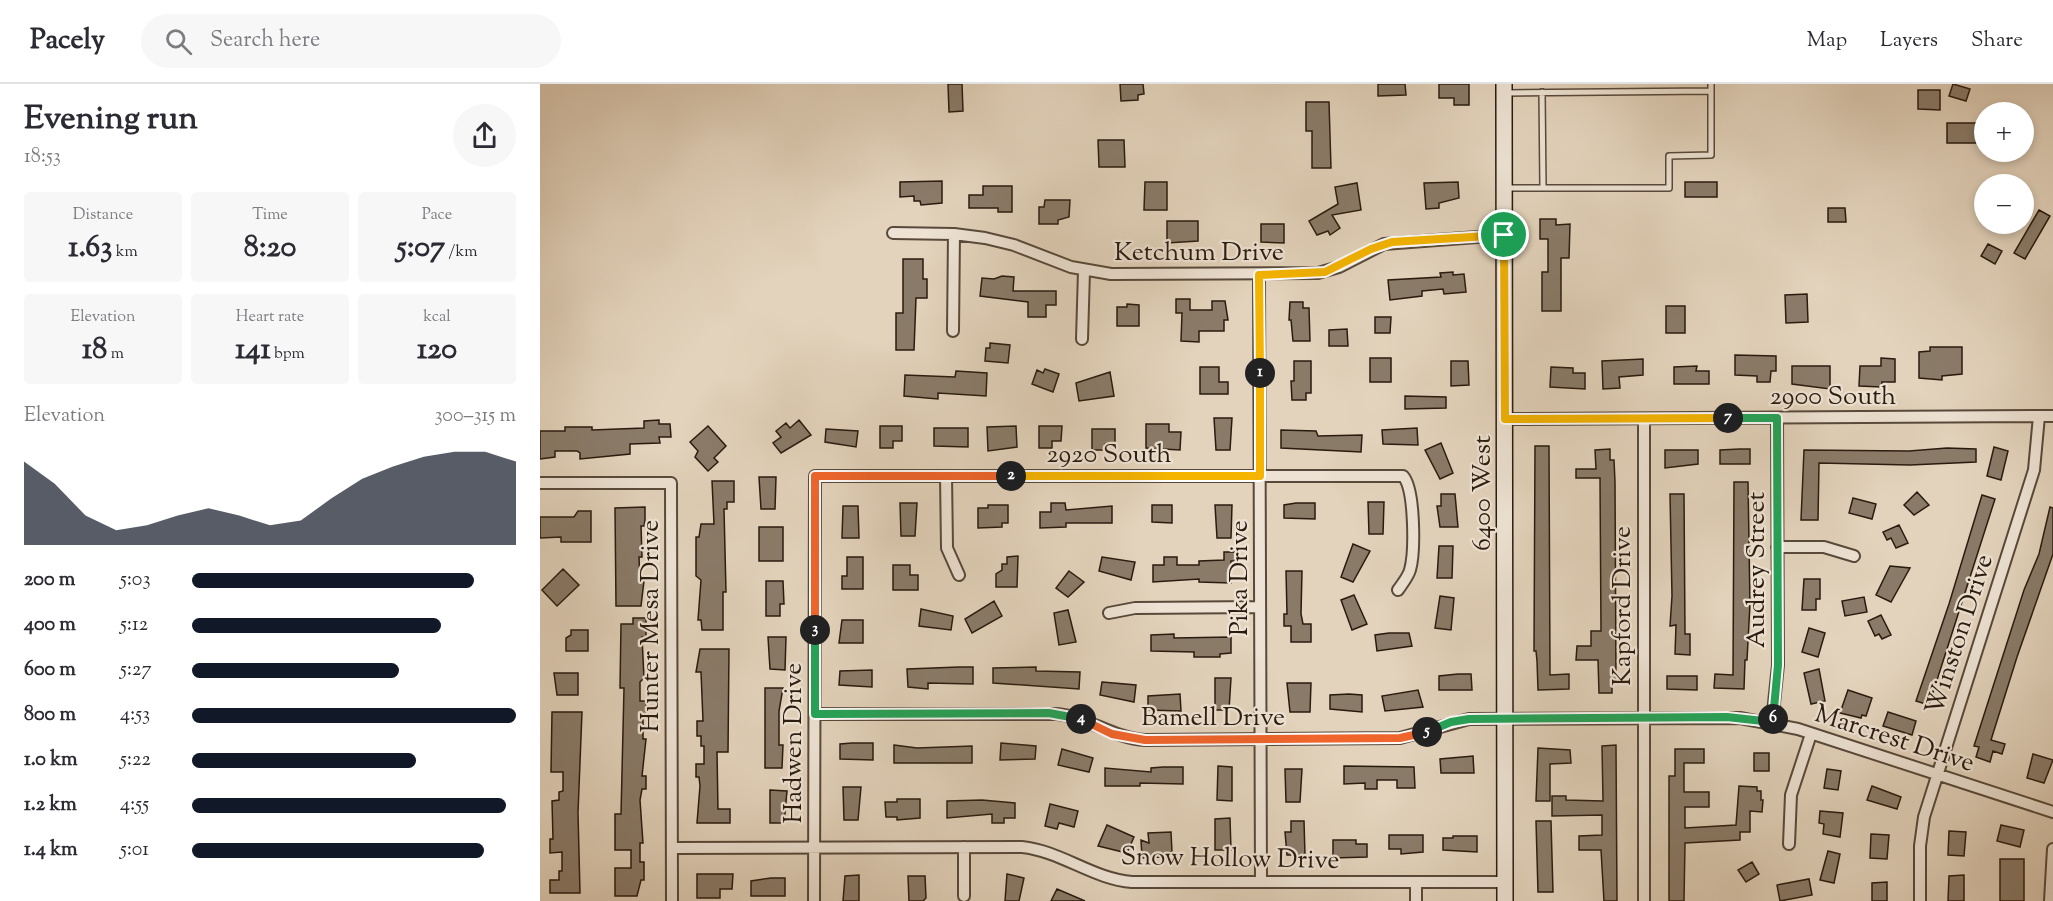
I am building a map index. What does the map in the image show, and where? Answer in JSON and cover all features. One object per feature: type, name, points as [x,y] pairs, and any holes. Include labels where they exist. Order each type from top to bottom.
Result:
[{"type":"street","name":"6400 West","points":[[1504,88],[1505,901]]},
{"type":"street","name":"Ketchum Drive","points":[[893,233],[954,234],[1000,241],[1084,271],[1111,274],[1259,275],[1325,272],[1371,249],[1392,242],[1504,235]]},
{"type":"street","points":[[953,331],[954,234]]},
{"type":"street","points":[[1082,339],[1084,271]]},
{"type":"street","name":"Pika Drive","points":[[1259,275],[1261,882]]},
{"type":"street","name":"Winston Drive","points":[[1920,901],[1923,816],[2034,470],[2039,417]]},
{"type":"street","name":"2900 South","points":[[1505,419],[2053,417]]},
{"type":"street","name":"Audrey Street","points":[[1772,722],[1778,665],[1777,418]]},
{"type":"street","name":"Kapford Drive","points":[[1644,419],[1644,901]]},
{"type":"street","name":"2920 South","points":[[815,476],[1403,476],[1412,494],[1412,559],[1408,575],[1398,590]]},
{"type":"street","name":"Hadwen Drive","points":[[814,901],[815,476]]},
{"type":"street","points":[[946,476],[947,548],[959,576]]},
{"type":"street","name":"Hunter Mesa Drive","points":[[540,483],[671,483],[672,901]]},
{"type":"street","points":[[1777,547],[1824,547],[1854,556]]},
{"type":"street","points":[[1110,613],[1135,608],[1260,608]]},
{"type":"street","name":"Bamell Drive","points":[[815,714],[1057,714],[1077,718],[1131,739],[1400,738],[1422,734],[1462,719],[1505,719]]},
{"type":"street","name":"Marcrest Drive","points":[[1505,719],[1727,717],[1772,722],[2053,812]]},
{"type":"street","points":[[1789,844],[1791,795],[1811,734]]},
{"type":"street","points":[[964,847],[964,896]]},
{"type":"street","name":"Snow Hollow Drive","points":[[672,848],[1038,849],[1126,882],[1505,882]]},
{"type":"street","points":[[2050,901],[2053,849]]},
{"type":"street","points":[[1416,882],[1416,901]]},
{"type":"lane","points":[[1504,88],[1542,92],[1711,87],[1711,155],[1669,156],[1669,188],[1504,188]]},
{"type":"lane","points":[[1542,92],[1543,188]]},
{"type":"building","points":[[948,84],[962,84],[963,111],[949,112]]},
{"type":"building","points":[[1120,84],[1143,84],[1144,94],[1138,95],[1138,100],[1121,101]]},
{"type":"building","points":[[1378,84],[1405,84],[1406,95],[1378,96]]},
{"type":"building","points":[[1439,84],[1469,84],[1469,105],[1454,105],[1454,98],[1439,98]]},
{"type":"building","points":[[1953,84],[1970,89],[1966,101],[1949,96]]},
{"type":"building","points":[[1918,90],[1940,90],[1940,110],[1918,109]]},
{"type":"building","points":[[1306,102],[1329,102],[1331,168],[1312,168],[1312,131],[1306,131]]},
{"type":"building","points":[[1947,123],[1974,123],[1974,143],[1947,143]]},
{"type":"building","points":[[1098,140],[1124,140],[1125,167],[1099,167]]},
{"type":"building","points":[[942,181],[942,203],[921,205],[920,201],[914,201],[914,196],[900,197],[900,182]]},
{"type":"building","points":[[1145,182],[1167,182],[1167,210],[1144,210]]},
{"type":"building","points":[[1458,182],[1459,198],[1439,203],[1439,208],[1426,209],[1424,183]]},
{"type":"building","points":[[1685,182],[1717,182],[1717,197],[1685,197]]},
{"type":"building","points":[[1357,183],[1361,210],[1332,215],[1340,228],[1330,235],[1328,231],[1317,235],[1309,221],[1338,204],[1335,187]]},
{"type":"building","points":[[983,186],[1012,186],[1012,212],[998,212],[998,208],[969,208],[969,195],[983,195]]},
{"type":"building","points":[[1045,200],[1070,200],[1069,217],[1058,220],[1058,224],[1039,224],[1039,207],[1044,207]]},
{"type":"building","points":[[1828,208],[1845,208],[1846,222],[1828,222]]},
{"type":"building","points":[[2039,210],[2050,216],[2025,259],[2014,253],[2025,234],[2034,234],[2034,219]]},
{"type":"building","points":[[1540,219],[1556,219],[1556,225],[1570,224],[1569,258],[1561,258],[1561,311],[1542,311],[1542,272],[1548,272],[1548,239],[1540,239]]},
{"type":"building","points":[[1167,221],[1198,221],[1198,241],[1167,243]]},
{"type":"building","points":[[1261,224],[1284,224],[1284,243],[1261,242]]},
{"type":"building","points":[[1988,244],[2002,251],[1995,264],[1981,256]]},
{"type":"building","points":[[903,259],[923,259],[923,279],[927,279],[927,298],[916,298],[914,350],[896,350],[896,313],[903,313]]},
{"type":"building","points":[[1453,272],[1453,275],[1464,274],[1466,292],[1444,294],[1443,289],[1422,291],[1422,296],[1390,300],[1388,280],[1441,277],[1440,273]]},
{"type":"building","points":[[1002,276],[1014,277],[1013,291],[1056,291],[1056,305],[1046,305],[1046,317],[1028,317],[1028,302],[980,296],[982,278],[994,279]]},
{"type":"building","points":[[1807,294],[1808,322],[1786,323],[1785,295]]},
{"type":"building","points":[[1176,299],[1190,299],[1190,310],[1212,310],[1212,301],[1225,301],[1228,320],[1224,320],[1224,331],[1199,331],[1199,342],[1181,341],[1182,313],[1176,313]]},
{"type":"building","points":[[1290,302],[1303,302],[1303,308],[1309,308],[1310,341],[1293,341],[1291,320],[1289,320]]},
{"type":"building","points":[[1127,304],[1139,305],[1139,326],[1117,326],[1117,307],[1127,307]]},
{"type":"building","points":[[1666,306],[1685,306],[1685,333],[1666,333]]},
{"type":"building","points":[[1375,317],[1391,317],[1390,333],[1375,333]]},
{"type":"building","points":[[1347,329],[1348,346],[1329,346],[1329,330]]},
{"type":"building","points":[[990,343],[1010,345],[1008,363],[985,361],[986,348],[990,348]]},
{"type":"building","points":[[1930,347],[1962,347],[1962,374],[1942,376],[1942,380],[1919,378],[1919,352],[1930,351]]},
{"type":"building","points":[[1735,355],[1776,356],[1776,371],[1771,371],[1770,382],[1757,382],[1757,376],[1735,375]]},
{"type":"building","points":[[1370,358],[1391,358],[1391,382],[1370,382]]},
{"type":"building","points":[[1881,358],[1895,359],[1895,382],[1882,382],[1882,387],[1859,386],[1860,366],[1881,366]]},
{"type":"building","points":[[1643,359],[1643,375],[1619,377],[1620,388],[1603,389],[1602,361]]},
{"type":"building","points":[[1294,361],[1311,361],[1311,393],[1306,393],[1306,400],[1292,400],[1291,381],[1294,381]]},
{"type":"building","points":[[1451,361],[1468,361],[1469,385],[1451,386]]},
{"type":"building","points":[[1697,366],[1696,371],[1709,371],[1709,384],[1674,384],[1674,367]]},
{"type":"building","points":[[1792,366],[1830,366],[1830,389],[1792,384]]},
{"type":"building","points":[[1200,367],[1219,367],[1219,382],[1228,382],[1228,394],[1200,394]]},
{"type":"building","points":[[1551,367],[1573,368],[1573,373],[1585,373],[1585,389],[1550,387]]},
{"type":"building","points":[[1045,369],[1059,374],[1053,392],[1032,384],[1037,370],[1043,373]]},
{"type":"building","points":[[956,371],[987,373],[986,396],[938,393],[938,399],[904,396],[905,375],[955,377]]},
{"type":"building","points":[[1110,372],[1114,396],[1079,401],[1076,383]]},
{"type":"building","points":[[1405,396],[1446,397],[1446,408],[1405,409]]},
{"type":"building","points":[[1214,418],[1232,418],[1230,450],[1216,450]]},
{"type":"building","points":[[659,420],[659,424],[670,424],[671,437],[659,437],[660,443],[630,444],[630,454],[580,459],[580,453],[577,451],[555,451],[555,457],[540,459],[540,431],[565,431],[565,427],[592,427],[592,430],[644,428],[644,421]]},
{"type":"building","points":[[799,420],[811,435],[781,453],[773,443],[781,437],[776,431],[786,423],[790,428]]},
{"type":"building","points":[[1146,424],[1169,424],[1169,432],[1181,432],[1180,450],[1146,448]]},
{"type":"building","points":[[708,426],[726,446],[714,458],[718,462],[708,471],[695,457],[698,451],[690,442]]},
{"type":"building","points":[[880,426],[902,426],[902,441],[893,441],[893,448],[880,448]]},
{"type":"building","points":[[1016,426],[1017,447],[988,451],[987,427]]},
{"type":"building","points":[[1039,426],[1062,426],[1061,441],[1052,441],[1052,448],[1039,448]]},
{"type":"building","points":[[934,428],[968,428],[968,447],[934,446]]},
{"type":"building","points":[[1417,428],[1418,445],[1383,444],[1382,430]]},
{"type":"building","points":[[826,429],[858,431],[856,447],[825,442]]},
{"type":"building","points":[[1092,429],[1115,429],[1115,444],[1105,444],[1105,450],[1092,450]]},
{"type":"building","points":[[1281,430],[1316,431],[1318,436],[1362,435],[1361,452],[1281,448]]},
{"type":"building","points":[[1441,443],[1453,473],[1440,479],[1425,450]]},
{"type":"building","points":[[1535,446],[1549,446],[1550,675],[1569,674],[1569,689],[1538,690],[1536,651],[1534,651]]},
{"type":"building","points":[[1994,447],[2008,451],[2001,480],[1987,476]]},
{"type":"building","points":[[1947,448],[1976,449],[1976,462],[1910,465],[1819,463],[1818,520],[1801,520],[1804,450],[1909,451]]},
{"type":"building","points":[[1610,449],[1610,460],[1614,460],[1615,482],[1616,683],[1612,683],[1612,693],[1599,693],[1598,660],[1576,660],[1577,646],[1591,646],[1591,631],[1601,631],[1600,478],[1576,478],[1576,469],[1596,469],[1595,450]]},
{"type":"building","points":[[1750,449],[1750,464],[1720,464],[1720,450]]},
{"type":"building","points":[[1665,450],[1698,450],[1698,464],[1665,468]]},
{"type":"building","points":[[759,477],[776,477],[775,509],[761,509]]},
{"type":"building","points":[[712,481],[734,481],[734,502],[727,502],[727,509],[724,509],[726,592],[723,592],[723,630],[702,630],[701,620],[698,620],[701,580],[696,576],[696,537],[699,537],[701,524],[714,524]]},
{"type":"building","points":[[1734,482],[1748,482],[1750,604],[1744,689],[1714,688],[1715,674],[1733,675]]},
{"type":"building","points":[[1917,492],[1929,505],[1914,515],[1904,505]]},
{"type":"building","points":[[1441,494],[1455,494],[1458,527],[1440,527],[1437,506],[1441,506]]},
{"type":"building","points":[[1670,494],[1684,494],[1685,634],[1690,634],[1690,655],[1675,654],[1676,625],[1670,626],[1672,596]]},
{"type":"building","points":[[1982,495],[1995,499],[1929,705],[1916,701],[1949,604]]},
{"type":"building","points":[[1853,498],[1876,504],[1872,519],[1849,513]]},
{"type":"building","points":[[1368,502],[1384,502],[1383,534],[1369,534]]},
{"type":"building","points":[[900,503],[917,503],[915,536],[901,536]]},
{"type":"building","points":[[1051,503],[1065,503],[1066,510],[1112,506],[1112,523],[1066,523],[1066,527],[1040,528],[1040,512],[1051,512]]},
{"type":"building","points":[[1315,503],[1315,519],[1284,518],[1284,505]]},
{"type":"building","points":[[988,505],[1008,505],[1008,523],[1002,523],[1002,527],[978,528],[978,508],[988,508]]},
{"type":"building","points":[[1152,505],[1172,505],[1172,523],[1152,522]]},
{"type":"building","points":[[1215,505],[1232,505],[1231,538],[1217,538]]},
{"type":"building","points":[[843,506],[858,506],[859,538],[842,538]]},
{"type":"building","points":[[645,507],[644,526],[641,526],[642,557],[639,557],[640,581],[644,581],[641,606],[616,606],[615,508]]},
{"type":"building","points":[[2050,507],[2053,508],[2053,554],[1991,740],[2005,744],[2002,754],[1993,751],[1990,762],[1976,757],[1979,747],[1974,746],[2024,590],[2039,554]]},
{"type":"building","points":[[578,511],[591,511],[591,542],[561,542],[561,537],[540,538],[540,517],[574,517]]},
{"type":"building","points":[[1899,525],[1908,543],[1896,548],[1891,538],[1887,540],[1883,532]]},
{"type":"building","points":[[759,527],[783,527],[783,561],[759,561]]},
{"type":"building","points":[[1353,544],[1370,551],[1353,582],[1341,577]]},
{"type":"building","points":[[1439,546],[1453,546],[1452,578],[1437,578]]},
{"type":"building","points":[[1224,552],[1235,552],[1235,561],[1231,561],[1231,583],[1199,582],[1199,579],[1153,582],[1153,565],[1164,565],[1164,557],[1177,557],[1177,565],[1199,565],[1199,561],[1224,560]]},
{"type":"building","points":[[1018,556],[1017,587],[996,587],[996,574],[1002,570],[1002,564],[1007,564],[1007,557]]},
{"type":"building","points":[[847,557],[863,557],[863,589],[842,589],[842,576],[847,576]]},
{"type":"building","points":[[1102,557],[1135,562],[1131,580],[1099,571]]},
{"type":"building","points":[[893,565],[910,565],[910,575],[918,575],[918,590],[893,590]]},
{"type":"building","points":[[1890,566],[1910,568],[1891,602],[1876,595]]},
{"type":"building","points":[[563,569],[579,585],[557,606],[542,590]]},
{"type":"building","points":[[1069,571],[1084,582],[1068,597],[1056,588]]},
{"type":"building","points":[[1286,571],[1302,571],[1301,614],[1303,624],[1311,624],[1311,642],[1291,642],[1291,626],[1284,626],[1284,614],[1287,614]]},
{"type":"building","points":[[1804,579],[1820,579],[1820,599],[1816,599],[1816,610],[1802,610]]},
{"type":"building","points":[[766,581],[783,581],[784,604],[780,604],[780,616],[766,616]]},
{"type":"building","points":[[1354,595],[1367,624],[1352,630],[1341,600]]},
{"type":"building","points":[[1440,596],[1454,598],[1451,630],[1435,628]]},
{"type":"building","points":[[1864,597],[1867,612],[1845,616],[1842,601]]},
{"type":"building","points":[[994,601],[1002,616],[972,633],[965,619]]},
{"type":"building","points":[[921,609],[953,616],[951,630],[919,626]]},
{"type":"building","points":[[1068,610],[1076,642],[1059,645],[1054,613]]},
{"type":"building","points":[[1881,615],[1891,635],[1882,639],[1879,634],[1875,636],[1868,621]]},
{"type":"building","points":[[633,618],[646,618],[646,637],[642,637],[644,678],[640,682],[640,701],[646,701],[646,714],[643,714],[643,739],[646,739],[642,776],[646,776],[646,789],[642,789],[640,800],[643,843],[640,843],[640,862],[644,862],[644,880],[641,880],[637,896],[615,896],[615,868],[631,868],[631,850],[615,850],[615,814],[621,814],[624,688],[620,688],[621,624],[633,624]]},
{"type":"building","points":[[842,620],[863,620],[863,643],[839,643]]},
{"type":"building","points":[[1809,628],[1825,633],[1818,657],[1802,652]]},
{"type":"building","points":[[571,630],[588,630],[588,651],[566,651],[566,638],[571,635]]},
{"type":"building","points":[[1409,633],[1412,646],[1377,651],[1375,635]]},
{"type":"building","points":[[1174,634],[1174,638],[1231,637],[1231,653],[1220,654],[1220,657],[1194,657],[1194,652],[1151,651],[1151,635]]},
{"type":"building","points":[[768,637],[786,637],[785,670],[770,669]]},
{"type":"building","points":[[700,649],[729,649],[728,752],[717,752],[718,809],[730,809],[730,823],[697,823],[700,786],[699,777],[696,777],[696,764],[704,764],[704,746],[701,746],[701,736],[697,736],[697,721],[703,721],[701,672],[696,672]]},
{"type":"building","points":[[973,667],[973,684],[928,683],[928,689],[908,687],[907,669]]},
{"type":"building","points":[[1036,667],[1036,671],[1080,672],[1079,689],[993,683],[993,668]]},
{"type":"building","points":[[1819,669],[1825,701],[1811,704],[1804,673]]},
{"type":"building","points":[[872,670],[872,687],[839,685],[840,671]]},
{"type":"building","points":[[554,673],[578,673],[578,695],[557,695]]},
{"type":"building","points":[[1471,674],[1472,690],[1439,690],[1439,676]]},
{"type":"building","points":[[1667,676],[1697,676],[1697,690],[1667,689]]},
{"type":"building","points":[[1215,678],[1231,678],[1229,710],[1215,710]]},
{"type":"building","points":[[1102,682],[1136,685],[1134,702],[1100,695]]},
{"type":"building","points":[[1287,683],[1311,683],[1310,712],[1290,712]]},
{"type":"building","points":[[765,688],[783,688],[779,711],[779,745],[783,745],[782,768],[765,768]]},
{"type":"building","points":[[1418,690],[1423,707],[1385,711],[1382,696]]},
{"type":"building","points":[[1848,690],[1872,698],[1866,716],[1862,715],[1861,718],[1840,713]]},
{"type":"building","points":[[1180,694],[1181,711],[1148,710],[1148,696]]},
{"type":"building","points":[[1330,695],[1362,695],[1362,712],[1330,709]]},
{"type":"building","points":[[552,712],[582,712],[578,813],[580,893],[550,893],[550,880],[559,880],[559,871],[562,871],[562,852],[550,853],[550,839],[553,839],[552,801],[559,800],[559,792],[563,791],[563,772],[551,772]]},
{"type":"building","points":[[1888,712],[1916,721],[1912,735],[1883,726]]},
{"type":"building","points":[[873,743],[873,760],[840,759],[840,744]]},
{"type":"building","points":[[1001,743],[1036,746],[1035,759],[1000,760]]},
{"type":"building","points":[[894,745],[917,748],[972,746],[972,763],[894,763]]},
{"type":"building","points":[[1616,745],[1617,901],[1604,901],[1601,850],[1579,850],[1579,836],[1602,835],[1602,815],[1552,816],[1552,796],[1566,796],[1566,800],[1603,801],[1602,746]]},
{"type":"building","points":[[1538,748],[1570,750],[1571,763],[1550,764],[1550,801],[1536,801]]},
{"type":"building","points":[[1062,749],[1093,758],[1089,772],[1058,765]]},
{"type":"building","points":[[1675,749],[1704,749],[1704,763],[1684,763],[1684,792],[1709,792],[1709,807],[1685,807],[1685,828],[1736,825],[1739,786],[1757,787],[1757,791],[1761,791],[1761,800],[1763,800],[1762,812],[1750,811],[1750,832],[1740,832],[1740,840],[1685,843],[1684,901],[1669,901],[1669,776],[1675,776]]},
{"type":"building","points":[[1754,753],[1769,753],[1769,771],[1754,771]]},
{"type":"building","points":[[2033,754],[2053,760],[2044,783],[2027,778]]},
{"type":"building","points":[[1473,756],[1474,773],[1441,773],[1440,759]]},
{"type":"building","points":[[1218,766],[1232,767],[1232,801],[1217,800]]},
{"type":"building","points":[[1344,766],[1414,767],[1415,788],[1397,788],[1397,780],[1377,780],[1377,789],[1365,789],[1365,783],[1344,784]]},
{"type":"building","points":[[1183,767],[1183,784],[1140,783],[1140,786],[1105,786],[1105,768],[1151,772],[1151,768]]},
{"type":"building","points":[[1285,769],[1302,769],[1300,802],[1286,802]]},
{"type":"building","points":[[1827,769],[1841,771],[1838,790],[1824,788]]},
{"type":"building","points":[[1872,786],[1901,797],[1897,809],[1867,800]]},
{"type":"building","points":[[843,787],[861,787],[858,820],[844,820]]},
{"type":"building","points":[[770,790],[787,791],[784,823],[770,823]]},
{"type":"building","points":[[897,799],[920,799],[920,818],[897,820],[897,817],[886,817],[885,802],[897,802]]},
{"type":"building","points":[[982,800],[1015,803],[1015,818],[1004,818],[1004,823],[992,823],[992,814],[947,818],[947,801]]},
{"type":"building","points":[[1050,804],[1078,811],[1074,827],[1059,823],[1057,829],[1045,826]]},
{"type":"building","points":[[1820,811],[1843,813],[1840,837],[1823,834],[1824,824],[1819,823]]},
{"type":"building","points":[[1230,818],[1231,850],[1215,850],[1215,819]]},
{"type":"building","points":[[1291,821],[1304,821],[1305,855],[1287,855],[1285,832],[1291,832]]},
{"type":"building","points":[[1536,821],[1551,821],[1553,892],[1538,892]]},
{"type":"building","points":[[1107,825],[1134,837],[1127,853],[1098,846]]},
{"type":"building","points":[[2001,825],[2024,830],[2020,847],[1997,841]]},
{"type":"building","points":[[1949,831],[1966,832],[1964,856],[1948,855]]},
{"type":"building","points":[[1171,832],[1172,852],[1161,853],[1161,857],[1142,858],[1141,840],[1149,843],[1148,833]]},
{"type":"building","points":[[1871,834],[1889,835],[1887,859],[1870,858]]},
{"type":"building","points":[[1389,835],[1423,835],[1423,852],[1401,854],[1401,849],[1389,849]]},
{"type":"building","points":[[1453,836],[1477,836],[1477,852],[1443,850],[1443,838],[1453,838]]},
{"type":"building","points":[[1333,840],[1356,840],[1356,844],[1367,844],[1367,857],[1333,858]]},
{"type":"building","points":[[1828,851],[1840,854],[1834,883],[1820,880]]},
{"type":"building","points":[[2000,859],[2024,859],[2024,901],[2000,901]]},
{"type":"building","points":[[1752,862],[1759,874],[1746,882],[1738,870]]},
{"type":"building","points":[[697,874],[733,874],[732,889],[720,889],[720,898],[697,898]]},
{"type":"building","points":[[1007,874],[1024,878],[1019,901],[1005,901]]},
{"type":"building","points":[[859,875],[859,901],[843,901],[845,876]]},
{"type":"building","points":[[1964,875],[1964,901],[1948,901],[1949,876]]},
{"type":"building","points":[[908,876],[925,876],[926,898],[923,901],[909,901]]},
{"type":"building","points":[[785,878],[785,896],[751,896],[751,881]]},
{"type":"building","points":[[1809,879],[1812,895],[1780,901],[1777,885]]},
{"type":"building","points":[[1887,882],[1887,901],[1872,901],[1872,883]]},
{"type":"building","points":[[1057,889],[1085,901],[1051,901]]},
{"type":"route","points":[[1504,235],[1505,419],[1777,418],[1778,665],[1772,722],[1727,717],[1462,719],[1422,734],[1400,738],[1145,740],[1112,734],[1077,718],[1057,714],[815,714],[815,476],[1260,476],[1259,275],[1325,272],[1340,267],[1371,249],[1392,242],[1504,235]]}]
